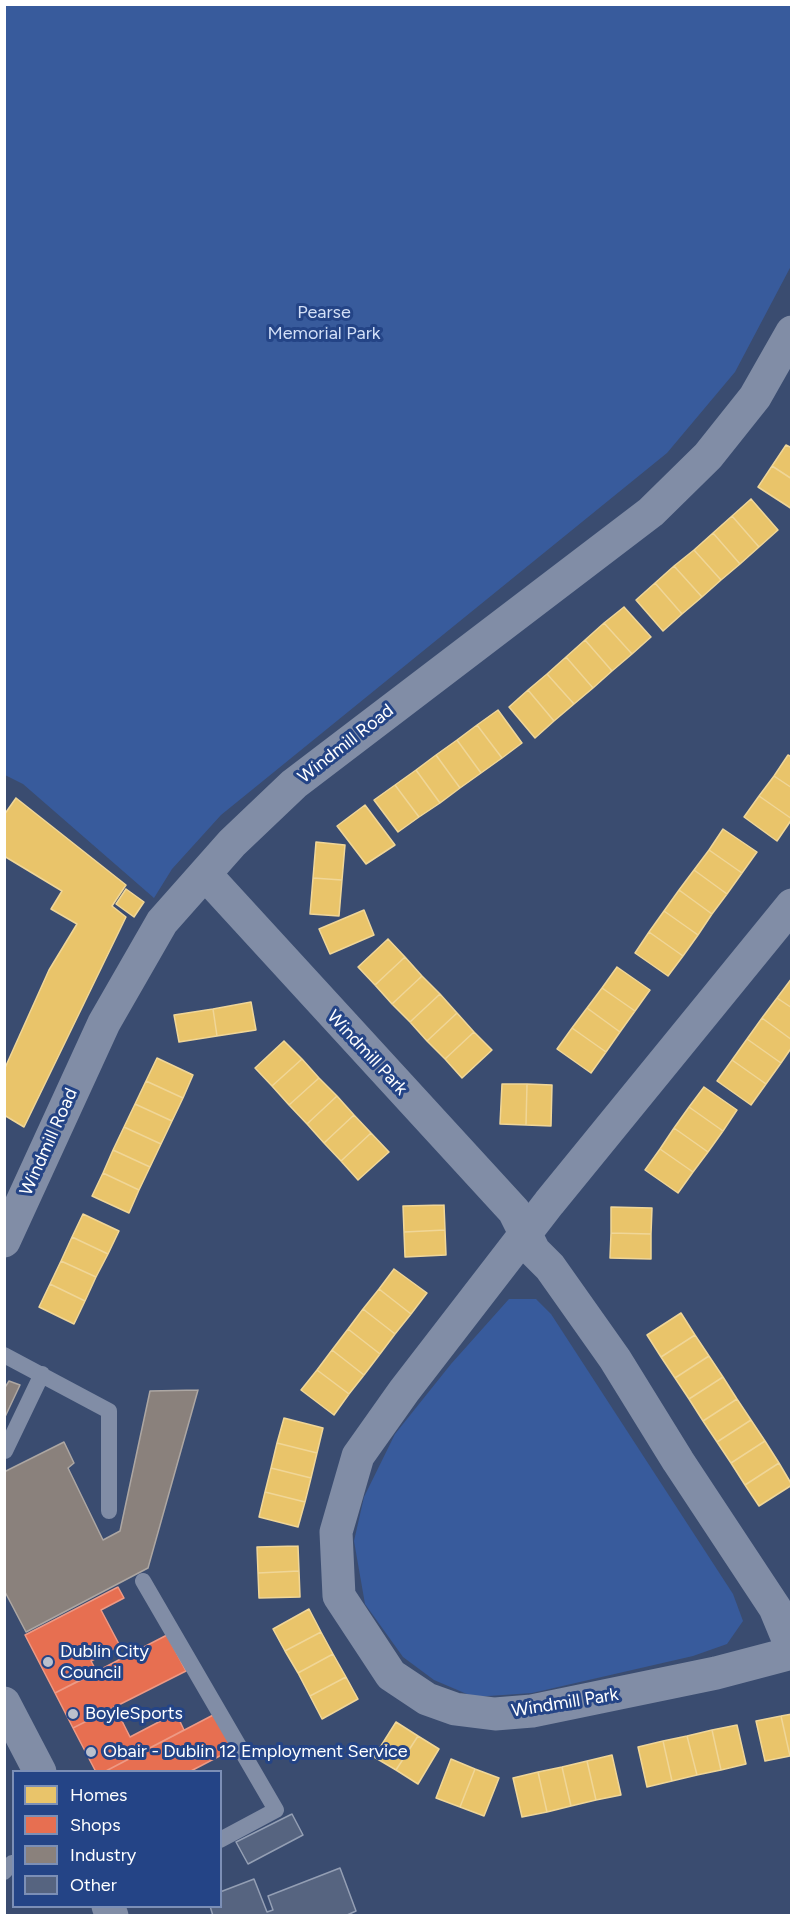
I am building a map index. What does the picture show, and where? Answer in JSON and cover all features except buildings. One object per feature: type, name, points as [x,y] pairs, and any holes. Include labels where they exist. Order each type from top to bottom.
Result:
[{"type":"street","name":"Windmill Road","points":[[5,1238],[104,1023],[162,922],[232,843],[294,784],[651,512],[708,456],[755,397],[792,332]]},
{"type":"street","name":"Windmill Park","points":[[205,874],[514,1211],[525,1234],[534,1251],[549,1268],[615,1359],[678,1461],[775,1608],[792,1651],[716,1673],[586,1701],[532,1711],[485,1712],[455,1709],[427,1699],[390,1676],[339,1596],[336,1533],[358,1456],[411,1381],[525,1234],[792,905]]},
{"type":"street","points":[[4,1703],[39,1770]]},
{"type":"lane","points":[[4,1355],[109,1411],[108,1511]]},
{"type":"lane","points":[[5,1451],[42,1374]]},
{"type":"lane","points":[[143,1581],[276,1810],[222,1839]]},
{"type":"green space","name":"Pearse Memorial Park","points":[[4,5],[791,5],[791,266],[735,372],[667,453],[221,815],[172,869],[154,898],[23,784],[5,775]]},
{"type":"green space","points":[[509,1299],[536,1299],[551,1314],[733,1594],[743,1621],[727,1644],[693,1656],[532,1693],[474,1697],[434,1680],[403,1657],[365,1604],[354,1541],[364,1497],[395,1434],[451,1364]]},
{"type":"place","name":"Dublin City Council","points":[[48,1662]]},
{"type":"place","name":"BoyleSports","points":[[73,1714]]},
{"type":"place","name":"Obair - Dublin 12 Employment Service","points":[[91,1752]]}]
